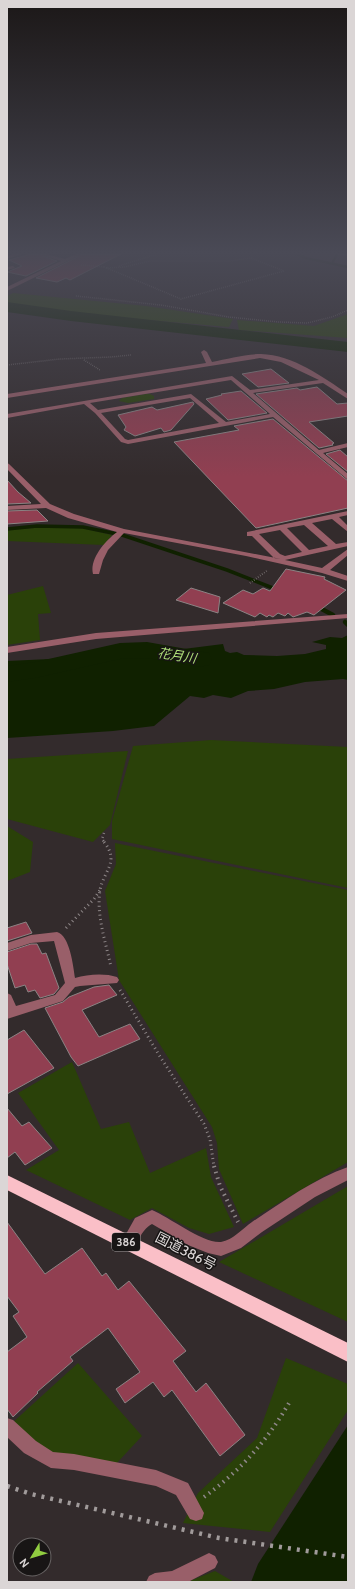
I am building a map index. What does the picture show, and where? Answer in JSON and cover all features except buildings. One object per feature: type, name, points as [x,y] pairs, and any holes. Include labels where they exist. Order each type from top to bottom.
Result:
[{"type":"highway","name":"国道386号","points":[[7,1182],[348,1353]]},
{"type":"street","points":[[204,352],[210,364]]},
{"type":"street","points":[[7,396],[260,356],[268,356],[281,360],[325,381],[348,397]]},
{"type":"street","points":[[7,416],[232,378],[348,478]]},
{"type":"street","points":[[248,392],[277,388],[291,388],[325,381]]},
{"type":"street","points":[[181,386],[223,423]]},
{"type":"street","points":[[97,412],[191,396]]},
{"type":"street","points":[[85,402],[97,412],[123,441],[128,442],[223,423],[274,415]]},
{"type":"street","points":[[318,452],[348,445]]},
{"type":"street","points":[[7,465],[47,506],[70,516],[120,533],[239,552],[324,571],[348,579]]},
{"type":"street","points":[[7,508],[47,506]]},
{"type":"street","points":[[348,513],[251,534],[277,556],[285,558],[348,544]]},
{"type":"street","points":[[333,516],[348,530]]},
{"type":"street","points":[[306,522],[334,547]]},
{"type":"street","points":[[281,527],[307,553]]},
{"type":"street","points":[[96,572],[96,565],[101,554],[120,533]]},
{"type":"street","points":[[324,571],[348,551]]},
{"type":"street","points":[[7,650],[96,636],[348,616]]},
{"type":"street","points":[[7,947],[31,939],[56,936],[61,940],[71,984]]},
{"type":"street","points":[[7,998],[9,1013],[59,998],[71,984],[95,979],[113,980]]},
{"type":"street","points":[[128,1243],[140,1223],[152,1217],[194,1240],[208,1246],[221,1249],[236,1243],[257,1227],[310,1193],[348,1173]]},
{"type":"street","points":[[7,1426],[30,1447],[51,1460],[74,1462],[156,1478],[182,1489],[194,1510]]},
{"type":"street","points":[[155,1582],[173,1580],[209,1562]]},
{"type":"path","points":[[7,365],[27,364],[49,360],[114,358],[131,355]]},
{"type":"path","points":[[83,360],[103,372],[111,379]]},
{"type":"path","points":[[250,583],[258,578]]},
{"type":"path","points":[[56,936],[70,925],[100,890],[112,859],[110,849],[102,839],[104,833]]},
{"type":"path","points":[[100,890],[100,915],[113,980],[159,1056],[204,1124],[210,1139],[214,1168],[220,1186],[245,1237]]},
{"type":"path","points":[[194,1510],[245,1464],[267,1438],[289,1403]]},
{"type":"shaded area","points":[[239,328],[348,328],[348,338],[239,330]]},
{"type":"shaded area","points":[[146,394],[154,396],[154,399],[128,403],[119,401],[122,398]]},
{"type":"shaded area","points":[[34,528],[82,528],[112,535],[104,545],[7,541],[7,530]]},
{"type":"shaded area","points":[[43,586],[51,613],[38,614],[40,640],[7,645],[7,595]]},
{"type":"shaded area","points":[[211,740],[348,747],[348,888],[112,839],[112,821],[133,746]]},
{"type":"shaded area","points":[[128,751],[110,825],[93,842],[7,819],[7,759]]},
{"type":"shaded area","points":[[7,826],[33,842],[30,872],[7,881]]},
{"type":"shaded area","points":[[115,843],[348,890],[348,1162],[243,1224],[219,1169],[217,1143],[212,1127],[119,980],[105,891],[116,864]]},
{"type":"shaded area","points":[[72,1062],[101,1129],[129,1122],[150,1173],[206,1148],[211,1177],[234,1227],[209,1234],[189,1228],[152,1208],[130,1220],[26,1170],[59,1150],[18,1093]]},
{"type":"shaded area","points":[[348,1186],[348,1322],[219,1262]]},
{"type":"shaded area","points":[[286,1358],[348,1384],[348,1410],[270,1532],[183,1523],[198,1493],[257,1438]]},
{"type":"shaded area","points":[[78,1363],[142,1436],[115,1465],[51,1454],[11,1424]]},
{"type":"shaded area","points":[[215,1571],[234,1582],[187,1582]]},
{"type":"water","points":[[348,635],[348,680],[343,679],[305,682],[274,689],[248,691],[231,698],[213,695],[204,698],[190,696],[154,726],[113,731],[7,738],[7,661],[136,655],[223,644],[225,651],[230,653],[237,652],[244,655],[277,656],[305,654],[326,649],[326,645],[312,642],[330,637],[342,638]]},
{"type":"water","points":[[348,1425],[348,1582],[251,1582],[258,1564]]},
{"type":"waterway","points":[[180,328],[348,347]]},
{"type":"waterway","points":[[7,529],[37,526],[83,527],[122,535],[227,570],[278,590]]},
{"type":"waterway","points":[[316,606],[333,615]]},
{"type":"waterway","points":[[345,622],[348,625]]},
{"type":"waterway","name":"花月川","points":[[7,674],[35,670],[120,651],[147,650],[199,659]]},
{"type":"railway","points":[[7,1486],[31,1494],[219,1538],[348,1557]]}]
